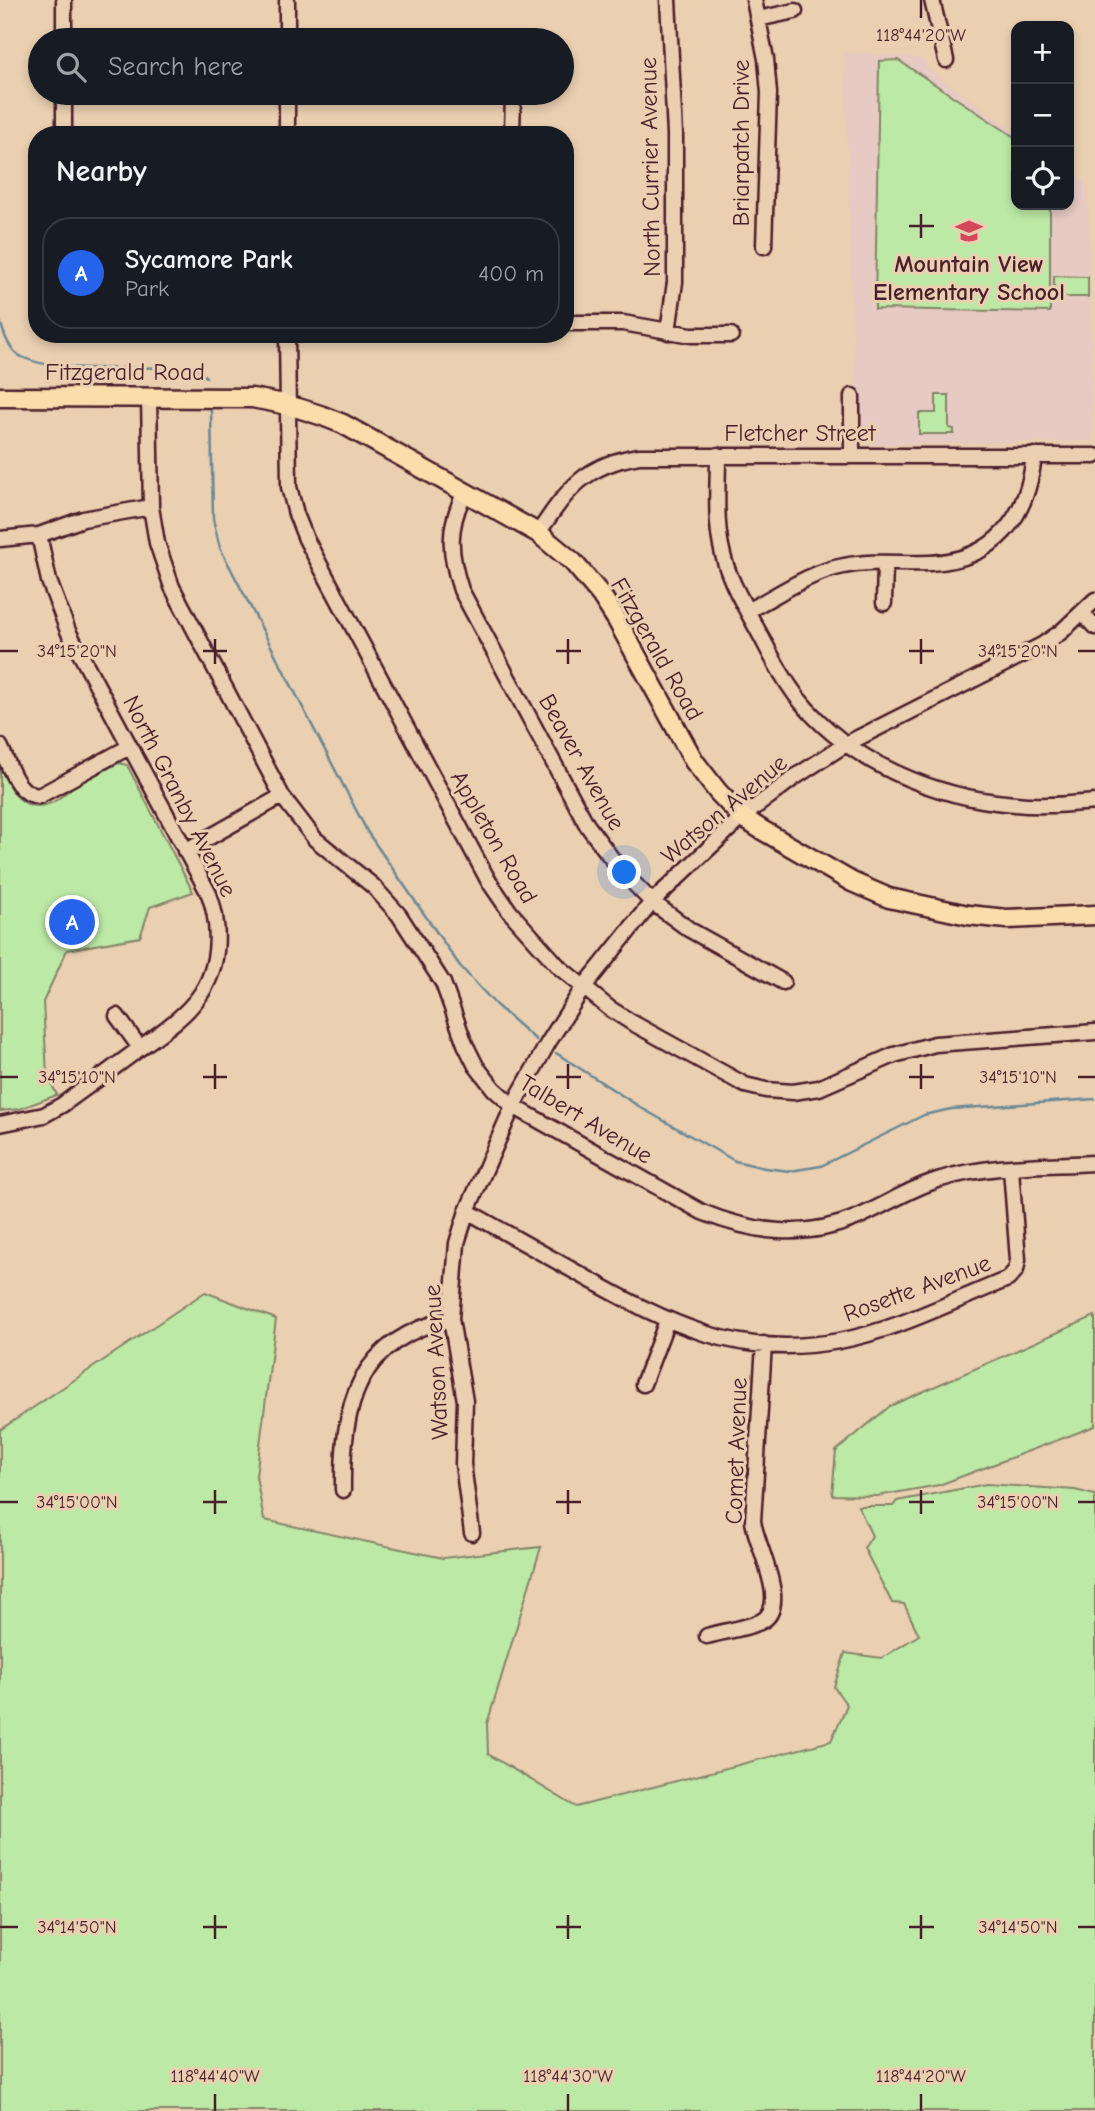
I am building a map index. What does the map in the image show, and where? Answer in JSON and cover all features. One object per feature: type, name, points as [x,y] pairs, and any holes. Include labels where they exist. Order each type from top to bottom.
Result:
[{"type":"main road","name":"Fitzgerald Road","points":[[0,397],[229,397],[288,404],[317,412],[343,424],[538,533],[573,562],[601,595],[617,620],[694,761],[742,817],[852,882],[889,898],[968,915],[1007,919],[1095,915]]},
{"type":"street","points":[[64,0],[64,28]]},
{"type":"street","points":[[287,0],[287,28]]},
{"type":"street","name":"North Currier Avenue","points":[[668,0],[675,134],[675,282],[668,332]]},
{"type":"street","name":"Briarpatch Drive","points":[[754,0],[766,59],[769,93],[764,246]]},
{"type":"street","points":[[932,0],[946,60]]},
{"type":"street","points":[[758,19],[795,11]]},
{"type":"street","points":[[64,105],[64,126]]},
{"type":"street","points":[[287,105],[287,126]]},
{"type":"street","points":[[512,126],[513,105]]},
{"type":"street","points":[[574,323],[623,323],[691,335],[731,335]]},
{"type":"street","name":"Appleton Road","points":[[287,343],[289,487],[306,539],[488,880],[533,941],[583,988],[631,1022],[727,1077],[766,1090],[793,1092],[819,1088],[894,1055],[935,1044],[1095,1032]]},
{"type":"street","name":"Talbert Avenue","points":[[149,397],[150,507],[157,542],[172,587],[282,796],[315,839],[373,886],[400,915],[443,984],[476,1066],[494,1089],[513,1106],[702,1212],[733,1225],[762,1231],[795,1232],[829,1227],[856,1218],[940,1179],[970,1172],[1095,1163]]},
{"type":"street","points":[[852,397],[852,455]]},
{"type":"street","points":[[718,455],[718,520],[721,546],[730,577],[778,668],[797,696],[846,744],[911,779],[947,792],[986,801],[1016,804],[1095,802]]},
{"type":"street","points":[[747,611],[821,573],[842,566],[946,562],[967,556],[990,544],[1008,527],[1023,505],[1031,481],[1034,455]]},
{"type":"street","name":"Fletcher Street","points":[[538,533],[571,486],[604,464],[639,456],[1095,456]]},
{"type":"street","name":"Beaver Avenue","points":[[466,492],[454,517],[451,541],[452,561],[461,590],[587,825],[618,867],[652,902],[690,930],[783,982]]},
{"type":"street","points":[[0,539],[39,535],[83,519],[150,507]]},
{"type":"street","name":"North Granby Avenue","points":[[0,1124],[21,1121],[53,1110],[193,1006],[211,973],[216,954],[216,913],[209,894],[60,613],[49,581],[39,535]]},
{"type":"street","points":[[884,603],[885,563]]},
{"type":"street","name":"Watson Avenue","points":[[472,1533],[463,1464],[465,1401],[451,1319],[457,1243],[467,1211],[513,1106],[583,988],[652,902],[742,817],[795,777],[846,744],[1042,645],[1061,632],[1095,600]]},
{"type":"street","points":[[1082,612],[1095,627]]},
{"type":"street","points":[[0,746],[19,787],[32,796],[47,794],[129,747]]},
{"type":"street","points":[[185,851],[282,796]]},
{"type":"street","points":[[117,1016],[135,1051]]},
{"type":"street","name":"Rosette Avenue","points":[[467,1211],[667,1321],[718,1338],[764,1344],[816,1344],[863,1335],[1008,1279],[1016,1270],[1018,1260],[1011,1168]]},
{"type":"street","points":[[343,1490],[350,1413],[362,1376],[379,1355],[402,1335],[451,1319]]},
{"type":"street","points":[[643,1384],[667,1321]]},
{"type":"street","name":"Comet Avenue","points":[[707,1636],[760,1622],[770,1616],[774,1606],[774,1589],[754,1534],[753,1521],[764,1344]]},
{"type":"shaded area","name":"Mountain View Elementary School","points":[[845,52],[924,60],[928,69],[1011,129],[1011,210],[1074,210],[1074,175],[1088,185],[1092,441],[866,444],[860,439],[860,392],[856,387]]},
{"type":"green space","points":[[898,60],[1011,135],[1011,210],[1050,210],[1050,312],[875,309],[879,61]]},
{"type":"green space","points":[[1054,276],[1088,277],[1088,297],[1054,297]]},
{"type":"green space","points":[[936,395],[949,395],[949,428],[954,429],[954,434],[919,434],[919,413],[936,413]]},
{"type":"green space","points":[[118,763],[127,765],[193,892],[150,907],[140,937],[67,950],[43,1002],[47,1075],[57,1095],[19,1109],[0,1111],[0,766],[7,783],[18,797],[24,802],[41,806],[54,802],[73,787]]},
{"type":"green space","points":[[205,1292],[276,1319],[256,1476],[264,1520],[443,1558],[541,1547],[487,1724],[488,1754],[576,1807],[831,1741],[847,1705],[834,1687],[845,1653],[882,1658],[919,1635],[904,1604],[892,1603],[864,1548],[872,1536],[858,1506],[893,1506],[897,1501],[986,1484],[1075,1490],[1095,1495],[1095,2111],[0,2111],[0,1430]]},
{"type":"green space","points":[[1095,1316],[1095,1426],[939,1485],[877,1496],[832,1495],[836,1451],[890,1406]]},
{"type":"waterway","points":[[0,321],[14,351],[37,362],[78,368],[186,367],[196,369],[206,377]]},
{"type":"waterway","points":[[211,410],[213,519],[220,548],[368,833],[460,966],[496,1005],[536,1040]]},
{"type":"waterway","points":[[556,1053],[643,1109],[735,1161],[790,1171],[821,1166],[924,1115],[951,1109],[1095,1099]]},
{"type":"place","name":"Mountain View Elementary School","points":[[969,231]]},
{"type":"place","name":"Sycamore Park","points":[[72,922]]}]
